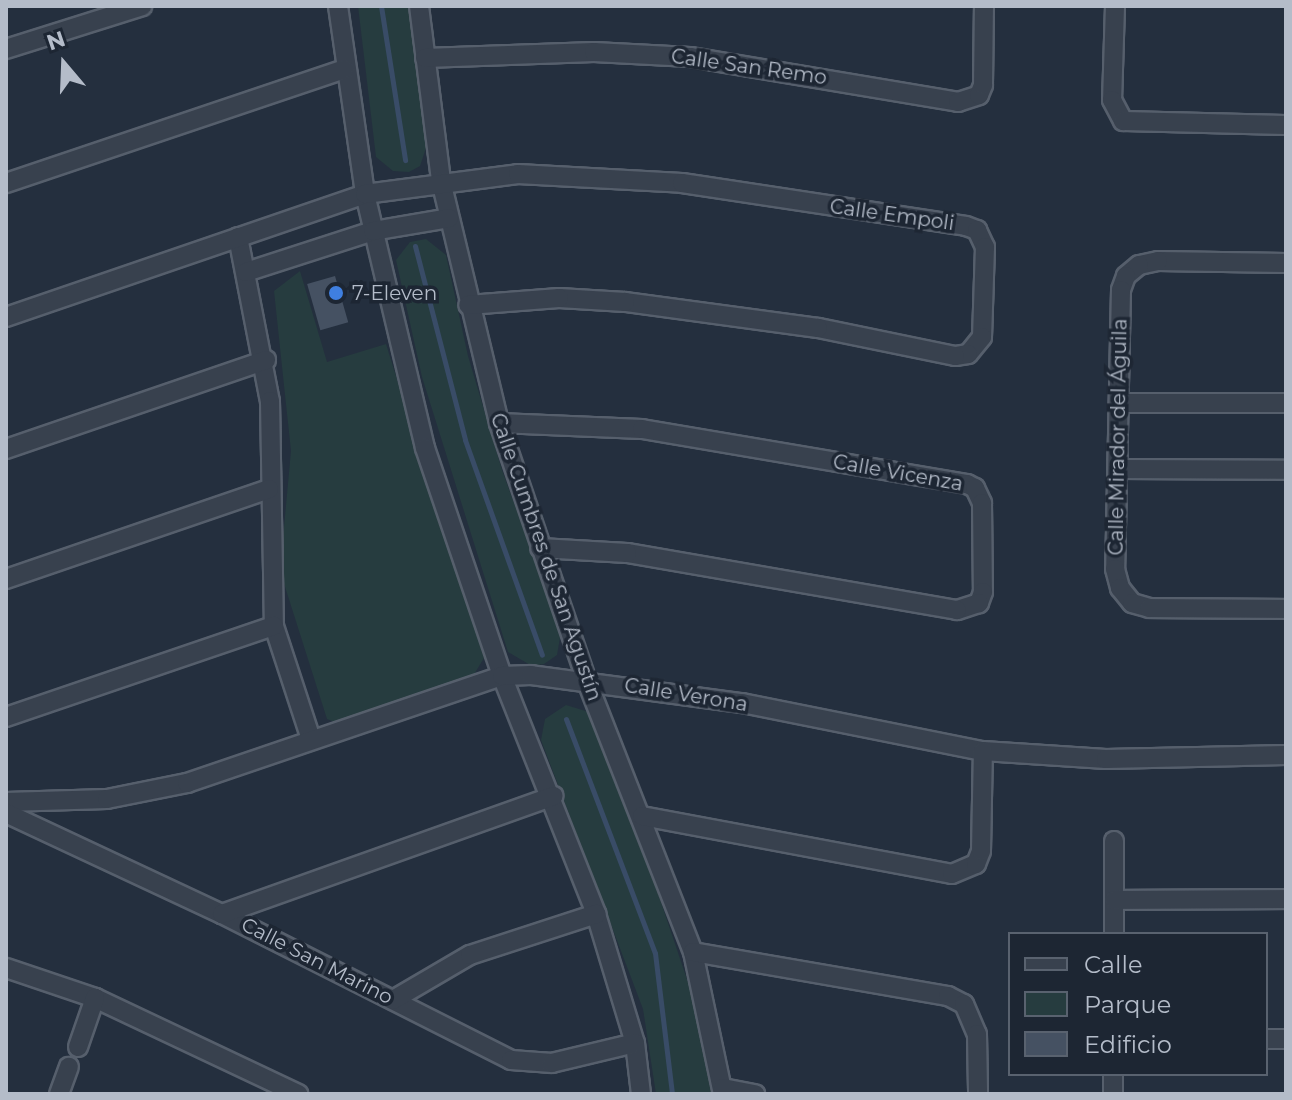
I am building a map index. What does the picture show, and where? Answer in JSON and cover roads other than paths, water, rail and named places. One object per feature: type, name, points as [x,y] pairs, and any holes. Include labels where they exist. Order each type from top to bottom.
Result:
[{"type":"street","points":[[6,49],[142,6]]},
{"type":"street","points":[[338,6],[344,69],[365,194],[425,448],[502,676],[554,796],[596,914],[635,1043],[641,1094]]},
{"type":"street","name":"Calle Cumbres de San Agustín","points":[[419,6],[441,181],[468,305],[499,423],[586,679],[693,952],[723,1091]]},
{"type":"street","name":"Calle San Remo","points":[[425,58],[594,52],[690,57],[958,102],[979,95],[983,85],[984,6]]},
{"type":"street","points":[[1115,6],[1112,100],[1123,121],[1286,125]]},
{"type":"street","points":[[6,183],[344,69]]},
{"type":"street","name":"Calle Empoli","points":[[6,317],[365,194],[441,181],[518,174],[682,183],[966,226],[977,230],[985,247],[982,337],[968,354],[955,356],[818,328],[625,302],[559,298],[468,305]]},
{"type":"street","points":[[246,272],[373,231],[449,218]]},
{"type":"street","points":[[238,237],[266,360],[274,626],[311,739]]},
{"type":"street","name":"Calle Mirador del Águila","points":[[1286,263],[1158,261],[1139,265],[1126,276],[1121,290],[1122,403],[1115,569],[1120,588],[1132,603],[1149,608],[1286,609]]},
{"type":"street","points":[[6,449],[266,360]]},
{"type":"street","points":[[1122,403],[1286,403]]},
{"type":"street","name":"Calle Vicenza","points":[[499,423],[642,429],[967,484],[975,488],[982,503],[983,592],[979,603],[957,610],[627,553],[540,548]]},
{"type":"street","points":[[1120,469],[1286,470]]},
{"type":"street","points":[[6,579],[269,489]]},
{"type":"street","points":[[6,717],[274,626]]},
{"type":"street","name":"Calle Verona","points":[[6,802],[121,797],[187,783],[502,676],[586,679],[983,751],[1106,759],[1286,755]]},
{"type":"street","points":[[642,816],[952,874],[976,864],[981,851],[983,751]]},
{"type":"street","points":[[222,914],[554,796]]},
{"type":"street","name":"Calle San Marino","points":[[6,813],[222,914],[485,1048],[530,1064],[635,1043]]},
{"type":"street","points":[[1114,841],[1114,932]]},
{"type":"street","points":[[1114,900],[1286,899]]},
{"type":"street","points":[[393,1000],[470,955],[596,914]]},
{"type":"street","points":[[693,952],[948,996],[964,1004],[977,1034],[978,1094]]},
{"type":"street","points":[[6,968],[95,998],[298,1094]]},
{"type":"street","points":[[78,1047],[95,998]]},
{"type":"street","points":[[59,1094],[69,1067]]},
{"type":"street","points":[[723,1091],[755,1094]]},
{"type":"waterway","points":[[381,6],[405,160]]},
{"type":"waterway","points":[[415,246],[465,440],[542,655]]},
{"type":"waterway","points":[[566,719],[655,953],[672,1094]]},
{"type":"place","name":"7-Eleven","points":[[336,293]]}]
